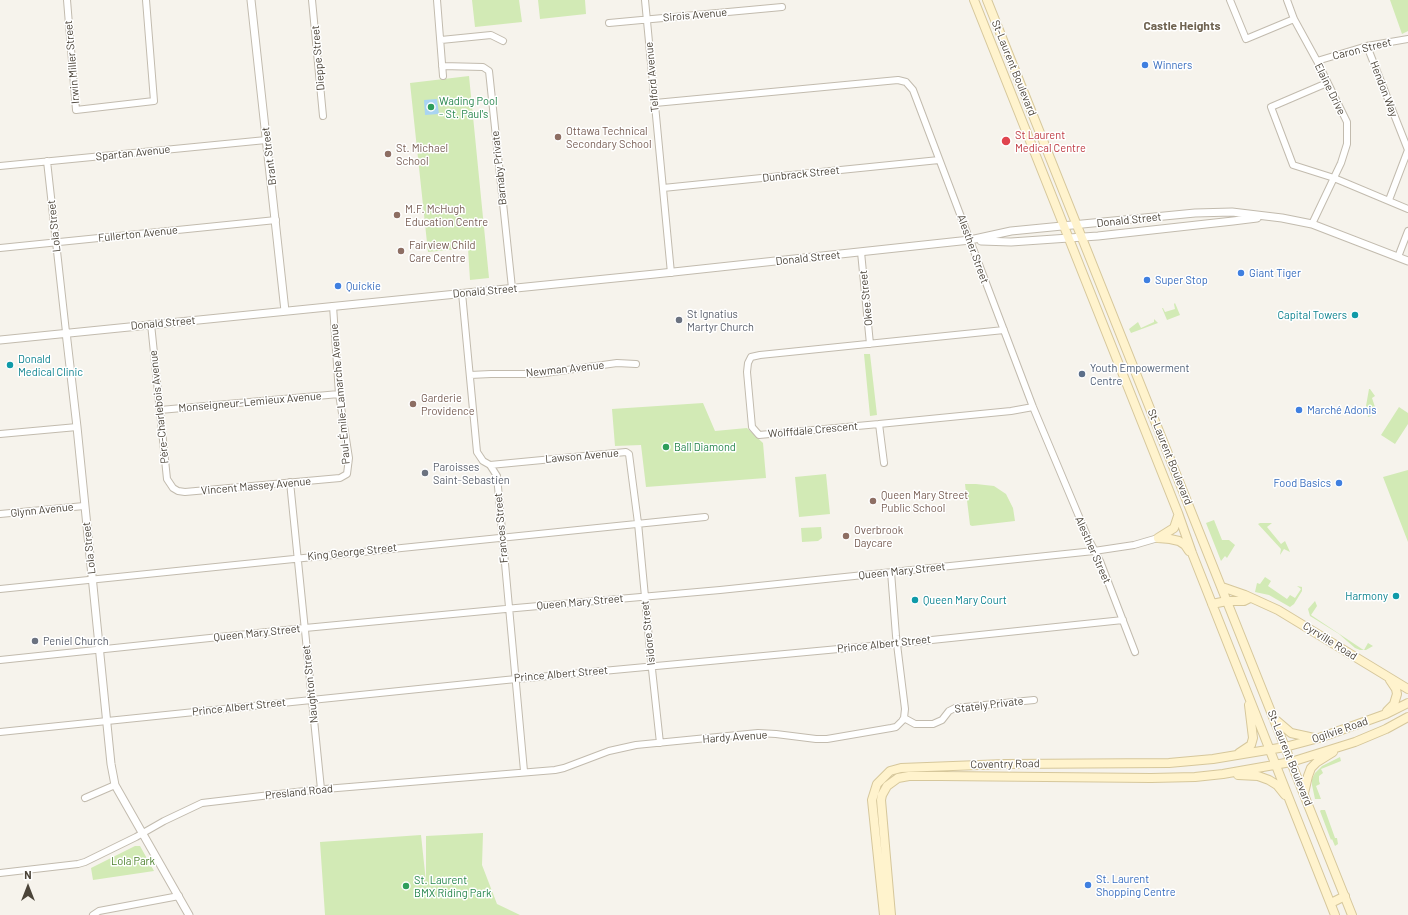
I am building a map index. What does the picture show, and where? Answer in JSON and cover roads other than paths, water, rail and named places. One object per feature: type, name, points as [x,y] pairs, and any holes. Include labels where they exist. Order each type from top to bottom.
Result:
[{"type":"main road","name":"St-Laurent Boulevard","points":[[974,0],[1069,238],[1081,273],[1178,513],[1192,553],[1335,915]]},
{"type":"main road","name":"St-Laurent Boulevard","points":[[987,0],[1352,915]]},
{"type":"main road","points":[[1158,538],[1174,528],[1177,522],[1178,513]]},
{"type":"main road","points":[[1158,538],[1181,542],[1192,553]]},
{"type":"main road","name":"Cyrville Road","points":[[1222,587],[1266,604],[1293,618],[1408,689]]},
{"type":"main road","points":[[1212,604],[1227,601],[1238,602],[1250,598]]},
{"type":"main road","points":[[1386,714],[1394,704],[1397,694],[1396,689],[1388,677]]},
{"type":"main road","points":[[1213,759],[1241,752],[1253,741],[1254,736],[1247,691]]},
{"type":"main road","name":"Ogilvie Road","points":[[1270,750],[1318,738],[1386,714],[1408,703]]},
{"type":"main road","name":"Ogilvie Road","points":[[1276,766],[1344,746],[1386,729],[1408,717]]},
{"type":"main road","points":[[1274,719],[1291,733],[1299,736],[1318,738]]},
{"type":"main road","points":[[1304,793],[1308,776],[1314,765],[1344,746]]},
{"type":"main road","name":"Coventry Road","points":[[884,915],[872,800],[877,784],[890,771],[901,768],[1005,764],[1174,763],[1213,759],[1270,750]]},
{"type":"main road","name":"Coventry Road","points":[[891,915],[881,800],[884,790],[894,780],[903,777],[930,776],[1201,777],[1276,766]]},
{"type":"main road","points":[[1223,774],[1258,776],[1270,780],[1277,785],[1291,803]]},
{"type":"main road","points":[[1331,903],[1345,896]]},
{"type":"street","name":"Irwin Miller Street","points":[[67,0],[76,110],[154,101],[146,0]]},
{"type":"street","name":"Brant Street","points":[[251,0],[285,311]]},
{"type":"street","name":"Dieppe Street","points":[[312,0],[323,116]]},
{"type":"street","points":[[437,0],[443,76]]},
{"type":"street","name":"Telford Avenue","points":[[645,0],[671,273]]},
{"type":"street","points":[[1230,0],[1246,40],[1294,19]]},
{"type":"street","name":"Elaine Drive","points":[[1288,0],[1294,19],[1317,61],[1347,122],[1346,144],[1341,163],[1312,224]]},
{"type":"street","name":"Sirois Avenue","points":[[609,23],[782,7]]},
{"type":"street","points":[[441,40],[491,35],[503,41]]},
{"type":"street","name":"Caron Street","points":[[1317,61],[1367,46],[1408,39]]},
{"type":"street","name":"Hendon Way","points":[[1367,46],[1408,150],[1389,200]]},
{"type":"street","name":"Barnaby Private","points":[[442,66],[483,67],[489,71],[512,288]]},
{"type":"street","name":"Alesther Street","points":[[655,104],[898,80],[906,82],[913,90],[1033,407],[1094,551],[1100,561],[1135,652]]},
{"type":"street","points":[[1327,83],[1271,107],[1293,164],[1334,178],[1408,209]]},
{"type":"street","name":"Spartan Avenue","points":[[0,166],[266,140]]},
{"type":"street","name":"Dunbrack Street","points":[[663,188],[939,160]]},
{"type":"street","name":"Lola Street","points":[[47,161],[55,243],[77,427],[111,764],[115,785],[189,915]]},
{"type":"street","name":"Donald Street","points":[[0,340],[66,332],[671,273],[970,240],[1010,231],[1077,226],[1195,213],[1232,212],[1312,224],[1408,260]]},
{"type":"street","name":"Donald Street","points":[[970,240],[1011,242],[1069,238],[1233,222],[1265,216]]},
{"type":"street","name":"Fullerton Avenue","points":[[0,248],[276,220]]},
{"type":"street","points":[[1398,257],[1408,231]]},
{"type":"street","name":"Okee Street","points":[[861,252],[870,344]]},
{"type":"street","name":"Frances Street","points":[[462,293],[477,452],[483,461],[490,465],[497,476],[524,771]]},
{"type":"street","name":"Paul-Émile-Lamarche Avenue","points":[[333,306],[339,394],[349,458],[347,474],[340,478]]},
{"type":"street","name":"Père-Charlebois Avenue","points":[[151,324],[167,479],[173,488]]},
{"type":"street","name":"Wolffdale Crescent","points":[[1004,330],[752,357],[748,363],[747,372],[752,427],[759,435],[1011,411],[1033,407]]},
{"type":"street","name":"Newman Avenue","points":[[470,375],[538,374],[617,363],[636,364]]},
{"type":"street","name":"Monseigneur-Lemieux Avenue","points":[[160,410],[339,394]]},
{"type":"street","points":[[879,424],[884,463]]},
{"type":"street","points":[[0,434],[77,427]]},
{"type":"street","name":"Lawson Avenue","points":[[490,465],[626,452],[629,454],[638,523]]},
{"type":"street","name":"Vincent Massey Avenue","points":[[173,488],[178,491],[185,492],[340,478]]},
{"type":"street","name":"Naughton Street","points":[[290,482],[321,789]]},
{"type":"street","name":"Glynn Avenue","points":[[0,514],[84,506]]},
{"type":"street","name":"King George Street","points":[[0,589],[704,517]]},
{"type":"street","name":"Isidore Street","points":[[638,523],[644,596],[660,743]]},
{"type":"street","name":"Queen Mary Street","points":[[0,660],[509,608],[720,590],[1094,551],[1134,545],[1158,538]]},
{"type":"street","points":[[891,572],[904,702],[904,718]]},
{"type":"street","name":"Prince Albert Street","points":[[0,732],[515,679],[1123,620]]},
{"type":"street","name":"Stately Private","points":[[904,718],[916,724],[933,724],[942,720],[949,711],[955,708],[1034,700]]},
{"type":"street","name":"Hardy Avenue","points":[[609,751],[636,745],[758,733],[811,739],[827,739],[891,728],[900,724],[904,718]]},
{"type":"street","name":"Presland Road","points":[[0,873],[78,864],[99,856],[164,821],[202,803],[321,789],[524,771],[555,770],[609,751]]},
{"type":"street","points":[[85,798],[115,785]]},
{"type":"street","points":[[93,915],[99,911],[179,896]]},
{"type":"water","name":"Wading Pool - St. Paul's","points":[[437,99],[439,114],[425,115],[424,100]]},
{"type":"place","name":"Winners","points":[[1145,65]]},
{"type":"place","name":"Wading Pool - St. Paul's","points":[[431,107]]},
{"type":"place","name":"Ottawa Technical Secondary School","points":[[558,137]]},
{"type":"place","name":"St Laurent Medical Centre","points":[[1006,141]]},
{"type":"place","name":"St. Michael School","points":[[388,154]]},
{"type":"place","name":"M.F. McHugh Education Centre","points":[[397,215]]},
{"type":"place","name":"Fairview Child Care Centre","points":[[401,251]]},
{"type":"place","name":"Giant Tiger","points":[[1241,273]]},
{"type":"place","name":"Super Stop","points":[[1147,280]]},
{"type":"place","name":"Quickie","points":[[338,286]]},
{"type":"place","name":"Capital Towers","points":[[1355,315]]},
{"type":"place","name":"St Ignatius Martyr Church","points":[[679,320]]},
{"type":"place","name":"Donald Medical Clinic","points":[[10,365]]},
{"type":"place","name":"Youth Empowerment Centre","points":[[1082,374]]},
{"type":"place","name":"Garderie Providence","points":[[413,404]]},
{"type":"place","name":"Marché Adonis","points":[[1299,410]]},
{"type":"place","name":"Ball Diamond","points":[[666,447]]},
{"type":"place","name":"Paroisses Saint-Sebastien","points":[[425,473]]},
{"type":"place","name":"Food Basics","points":[[1339,483]]},
{"type":"place","name":"Queen Mary Street Public School","points":[[873,501]]},
{"type":"place","name":"Overbrook Daycare","points":[[846,536]]},
{"type":"place","name":"Harmony","points":[[1396,596]]},
{"type":"place","name":"Queen Mary Court","points":[[915,600]]},
{"type":"place","name":"Peniel Church","points":[[35,641]]},
{"type":"place","name":"St. Laurent Shopping Centre","points":[[1088,885]]},
{"type":"place","name":"St. Laurent BMX Riding Park","points":[[406,886]]},
{"type":"district","name":"Castle Heights","points":[[1182,26]]},
{"type":"park label","name":"Lola Park","points":[[133,861]]}]
